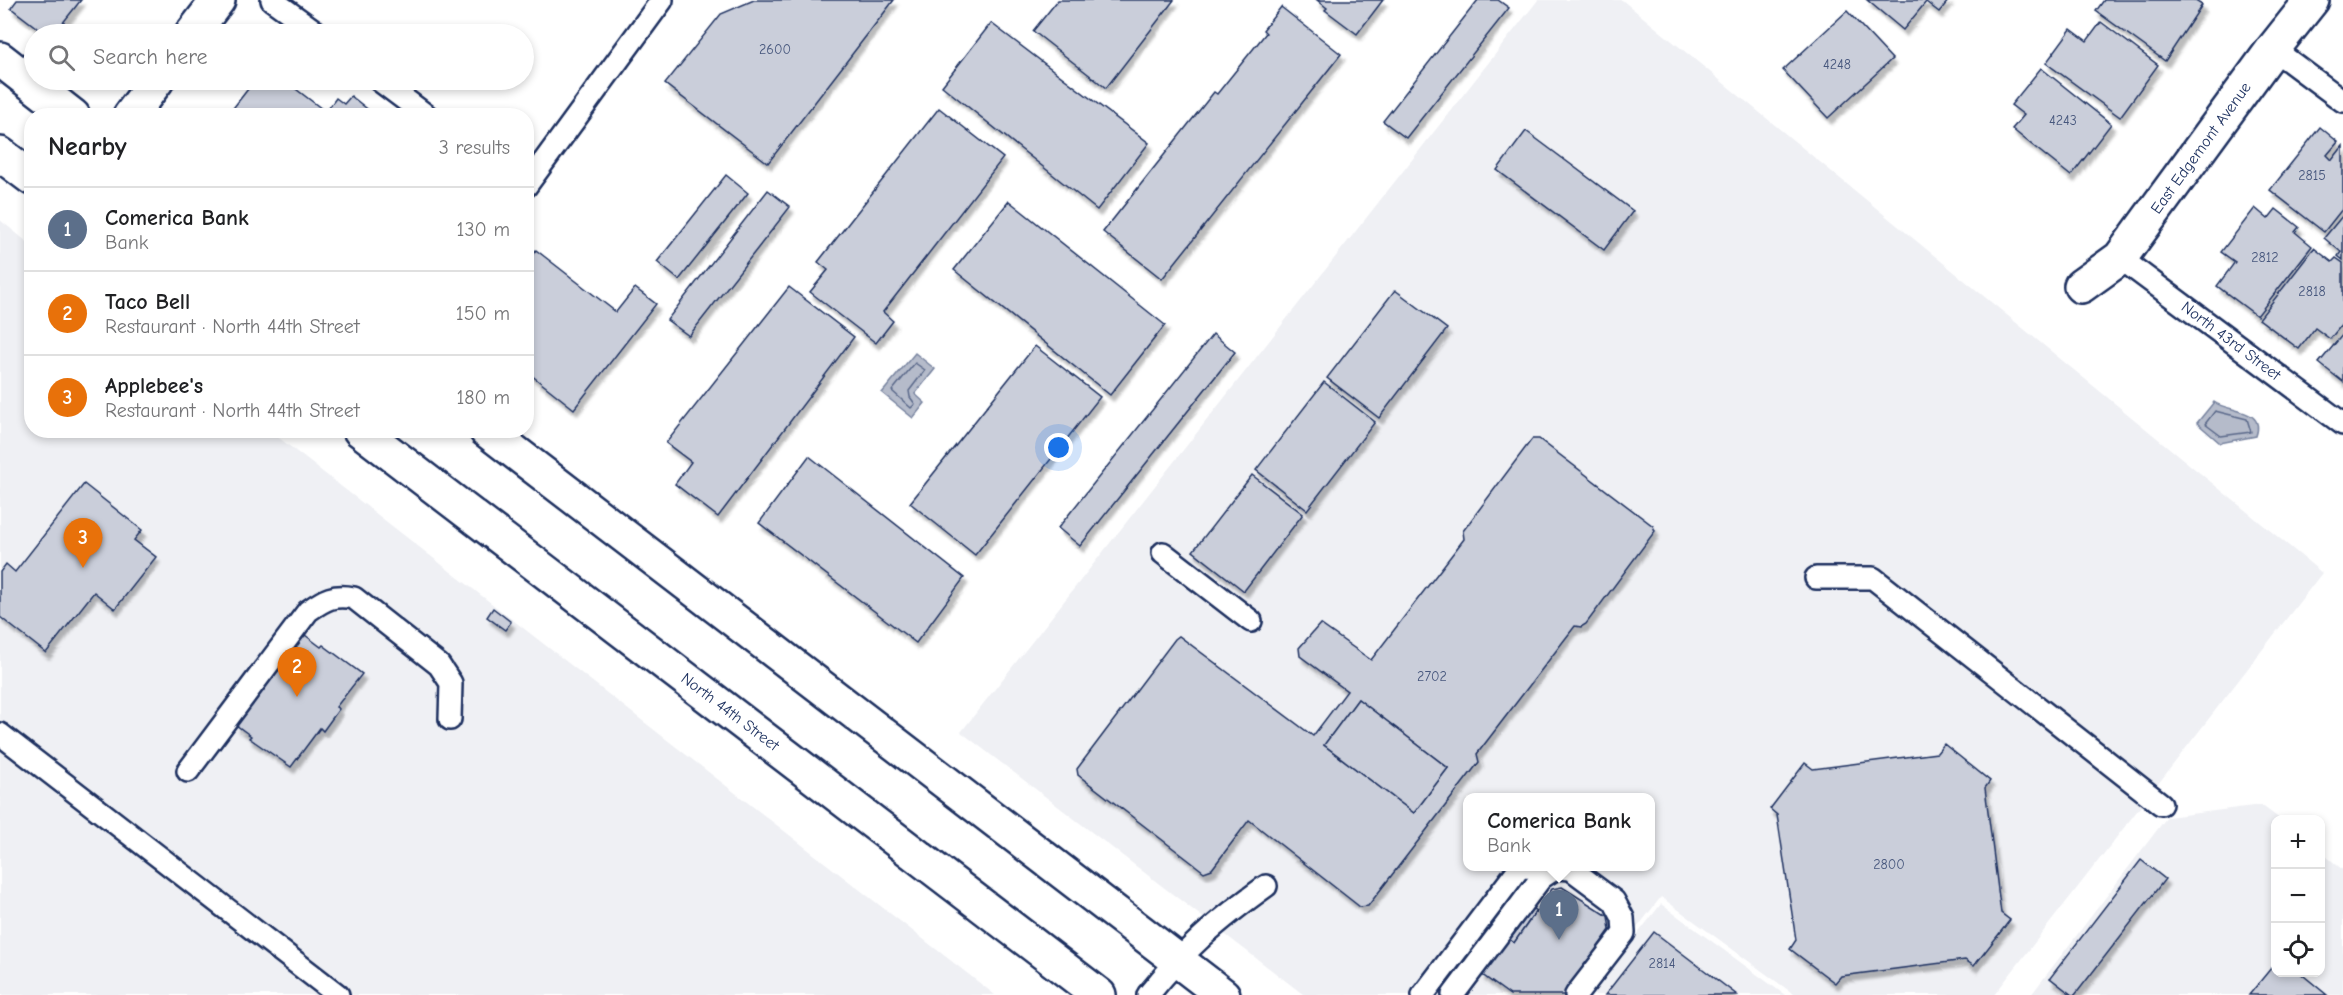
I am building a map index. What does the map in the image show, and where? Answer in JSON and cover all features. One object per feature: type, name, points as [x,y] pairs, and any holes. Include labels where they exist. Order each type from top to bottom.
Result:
[{"type":"main road","points":[[200,24],[218,0]]},
{"type":"main road","name":"East Edgemont Avenue","points":[[2081,286],[2120,258],[2273,49],[2312,0]]},
{"type":"main road","points":[[0,59],[24,78]]},
{"type":"main road","points":[[40,90],[63,108]]},
{"type":"main road","points":[[135,108],[149,90]]},
{"type":"main road","points":[[0,154],[24,172]]},
{"type":"main road","name":"North 44th Street","points":[[370,438],[1099,995]]},
{"type":"main road","points":[[496,438],[1223,995]]},
{"type":"lane","points":[[272,0],[305,24]]},
{"type":"lane","points":[[534,175],[662,0]]},
{"type":"lane","points":[[2273,49],[2343,101]]},
{"type":"lane","points":[[392,90],[416,108]]},
{"type":"lane","name":"North 43rd Street","points":[[2120,258],[2343,424]]},
{"type":"lane","points":[[1163,553],[1251,621]]},
{"type":"lane","points":[[1816,578],[1873,578],[2161,804]]},
{"type":"lane","points":[[188,771],[308,611],[323,600],[338,594],[354,598],[439,665],[451,683],[450,719]]},
{"type":"lane","points":[[0,735],[338,995]]},
{"type":"lane","points":[[1423,995],[1517,871]]},
{"type":"lane","points":[[1454,995],[1541,878],[1552,871]]},
{"type":"lane","points":[[1574,871],[1614,901],[1623,918],[1624,933],[1576,995]]},
{"type":"lane","points":[[1148,995],[1177,959],[1215,923],[1266,886]]},
{"type":"shaded area","points":[[1538,0],[1622,0],[2322,573],[1994,995],[1795,995],[1661,897],[1585,995],[1304,995],[961,732]]},
{"type":"shaded area","points":[[0,220],[24,239],[24,438],[279,438],[995,995],[0,995]]},
{"type":"shaded area","points":[[2261,805],[2275,815],[2271,815],[2271,977],[2325,977],[2325,855],[2343,870],[2343,995],[2031,995],[2167,817]]},
{"type":"shaded area","points":[[1661,904],[1785,995],[1590,995]]},
{"type":"water","points":[[915,353],[935,369],[915,394],[925,403],[913,418],[882,393]]},
{"type":"water","points":[[2214,402],[2256,420],[2258,427],[2256,436],[2220,443],[2197,423]]},
{"type":"building","points":[[17,0],[81,0],[62,24],[32,24],[11,8]]},
{"type":"building","points":[[754,0],[894,0],[768,163],[665,84],[721,14]]},
{"type":"building","points":[[1058,0],[1174,0],[1106,88],[1033,31]]},
{"type":"building","points":[[1317,0],[1383,0],[1357,34],[1325,10],[1327,8]]},
{"type":"building","points":[[1478,0],[1498,0],[1509,8],[1406,138],[1383,121]]},
{"type":"building","points":[[1867,0],[1949,0],[1939,12],[1926,2],[1903,30]]},
{"type":"building","points":[[2104,0],[2194,0],[2202,5],[2165,61],[2096,11]]},
{"type":"building","points":[[1281,7],[1341,54],[1162,279],[1103,232],[1214,92],[1217,94],[1266,33],[1263,30]]},
{"type":"building","points":[[1847,11],[1892,59],[1828,118],[1783,70]]},
{"type":"building","points":[[2101,22],[2158,65],[2120,117],[2046,63],[2071,29],[2087,41]]},
{"type":"building","points":[[991,23],[1149,143],[1097,210],[942,86]]},
{"type":"building","points":[[2041,68],[2111,124],[2071,176],[2012,129],[2024,115],[2011,105]]},
{"type":"building","points":[[247,90],[297,90],[321,108],[233,108]]},
{"type":"building","points":[[351,96],[366,108],[329,108],[336,98],[344,104]]},
{"type":"building","points":[[939,108],[1003,158],[883,312],[893,321],[876,343],[810,292],[828,270],[818,262]]},
{"type":"building","points":[[2320,127],[2338,142],[2327,155],[2332,160],[2343,146],[2343,208],[2324,232],[2270,190]]},
{"type":"building","points":[[1526,131],[1633,211],[1604,250],[1497,170]]},
{"type":"building","points":[[726,175],[748,193],[679,280],[657,262]]},
{"type":"building","points":[[768,190],[790,207],[689,336],[667,320]]},
{"type":"building","points":[[1009,201],[1165,325],[1110,395],[954,270]]},
{"type":"building","points":[[2255,208],[2268,219],[2276,209],[2299,227],[2295,232],[2312,246],[2257,316],[2217,286],[2235,262],[2221,252]]},
{"type":"building","points":[[2343,215],[2343,260],[2338,256],[2341,252],[2324,238]]},
{"type":"building","points":[[2314,248],[2332,262],[2336,258],[2343,263],[2343,323],[2330,339],[2315,328],[2299,349],[2259,319]]},
{"type":"building","points":[[536,250],[616,312],[635,288],[656,304],[574,409],[534,377],[534,253]]},
{"type":"building","points":[[789,287],[854,337],[718,517],[675,484],[691,462],[666,443]]},
{"type":"building","points":[[1395,290],[1447,329],[1379,418],[1327,378]]},
{"type":"building","points":[[1213,334],[1235,352],[1080,546],[1058,528]]},
{"type":"building","points":[[2343,334],[2343,382],[2319,363]]},
{"type":"building","points":[[1035,346],[1100,397],[975,555],[910,503]]},
{"type":"building","points":[[1324,382],[1375,422],[1307,510],[1256,470]]},
{"type":"building","points":[[1532,439],[1539,439],[1653,526],[1655,531],[1586,624],[1581,627],[1575,626],[1477,754],[1479,762],[1368,906],[1360,907],[1249,820],[1212,869],[1204,872],[1078,775],[1077,769],[1179,636],[1313,736],[1347,691],[1300,656],[1299,648],[1320,624],[1371,660],[1464,539],[1463,531]],"holes":[[[1358,699],[1448,768],[1414,813],[1324,745]]]},
{"type":"building","points":[[809,456],[964,578],[916,643],[759,523]]},
{"type":"building","points":[[1252,475],[1303,514],[1244,591],[1193,551]]},
{"type":"building","points":[[84,484],[142,530],[134,540],[156,557],[115,609],[94,592],[46,653],[0,617],[0,572],[6,564],[15,572]]},
{"type":"building","points":[[493,608],[511,622],[505,630],[487,617]]},
{"type":"building","points":[[305,635],[321,647],[323,645],[362,674],[336,707],[339,709],[323,731],[320,728],[291,767],[249,738],[251,736],[236,725],[259,695],[256,692],[273,671],[276,673]]},
{"type":"building","points":[[1358,699],[1448,768],[1414,813],[1324,745]]},
{"type":"building","points":[[1944,744],[1990,781],[1985,788],[2001,913],[2010,920],[1974,966],[1965,960],[1841,976],[1835,983],[1790,949],[1796,940],[1777,815],[1770,809],[1805,763],[1813,769],[1937,753]]},
{"type":"building","points":[[2141,860],[2165,879],[2075,995],[2072,995],[2050,978]]},
{"type":"building","points":[[1495,883],[1536,911],[1514,943],[1473,914]]},
{"type":"building","points":[[1562,887],[1608,916],[1610,930],[1564,995],[1510,995],[1481,974],[1507,937],[1514,943],[1552,889]]},
{"type":"building","points":[[1654,932],[1737,995],[1605,995]]},
{"type":"building","points":[[2271,968],[2271,977],[2305,977],[2327,995],[2249,995]]},
{"type":"place","name":"Applebee's","points":[[83,568]]},
{"type":"place","name":"Taco Bell","points":[[297,697]]},
{"type":"place","name":"Comerica Bank","points":[[1559,940]]}]
